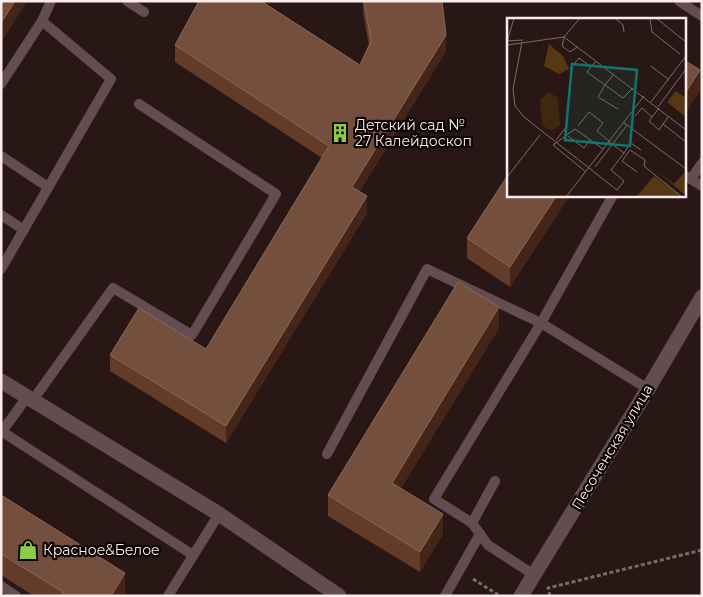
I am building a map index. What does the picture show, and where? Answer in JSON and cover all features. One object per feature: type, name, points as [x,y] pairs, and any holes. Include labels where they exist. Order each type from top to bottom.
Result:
[{"type":"street","name":"Песоченская улица","points":[[521,596],[702,297]]},
{"type":"street","points":[[1,381],[219,514],[339,596]]},
{"type":"lane","points":[[1,84],[42,21],[51,1]]},
{"type":"lane","points":[[127,1],[144,12]]},
{"type":"lane","points":[[679,1],[702,16]]},
{"type":"lane","points":[[3,262],[24,230],[111,79],[42,21]]},
{"type":"lane","points":[[139,104],[276,194],[192,335],[113,288],[2,432],[193,555]]},
{"type":"lane","points":[[1,156],[48,187]]},
{"type":"lane","points":[[702,163],[688,177],[702,186]]},
{"type":"lane","points":[[534,575],[488,545],[472,523],[434,498],[541,323],[612,196]]},
{"type":"lane","points":[[1,215],[24,230]]},
{"type":"lane","points":[[327,454],[427,269],[541,323],[648,389]]},
{"type":"lane","points":[[472,523],[495,481]]},
{"type":"lane","points":[[168,596],[219,514]]},
{"type":"lane","points":[[445,596],[480,534]]},
{"type":"lane","points":[[1,586],[16,596]]},
{"type":"path","points":[[550,596],[548,588],[702,550]]},
{"type":"path","points":[[459,571],[500,596]]},
{"type":"building","points":[[1,1],[15,1],[1,23]]},
{"type":"building","points":[[199,1],[261,1],[360,65],[371,41],[364,1],[442,1],[446,35],[352,187],[367,196],[226,426],[110,355],[139,308],[206,349],[329,146],[175,45]]},
{"type":"building","points":[[686,61],[700,70],[686,92]]},
{"type":"building","points":[[507,177],[507,196],[556,196],[510,267],[467,238]]},
{"type":"building","points":[[458,282],[499,307],[392,483],[443,514],[420,552],[328,495]]},
{"type":"building","points":[[1,495],[125,573],[111,596],[60,596],[63,592],[1,554]]},
{"type":"place","name":"Детский сад № 27 Калейдоскоп","points":[[340,133]]},
{"type":"place","name":"Красное&Белое","points":[[28,550]]}]
